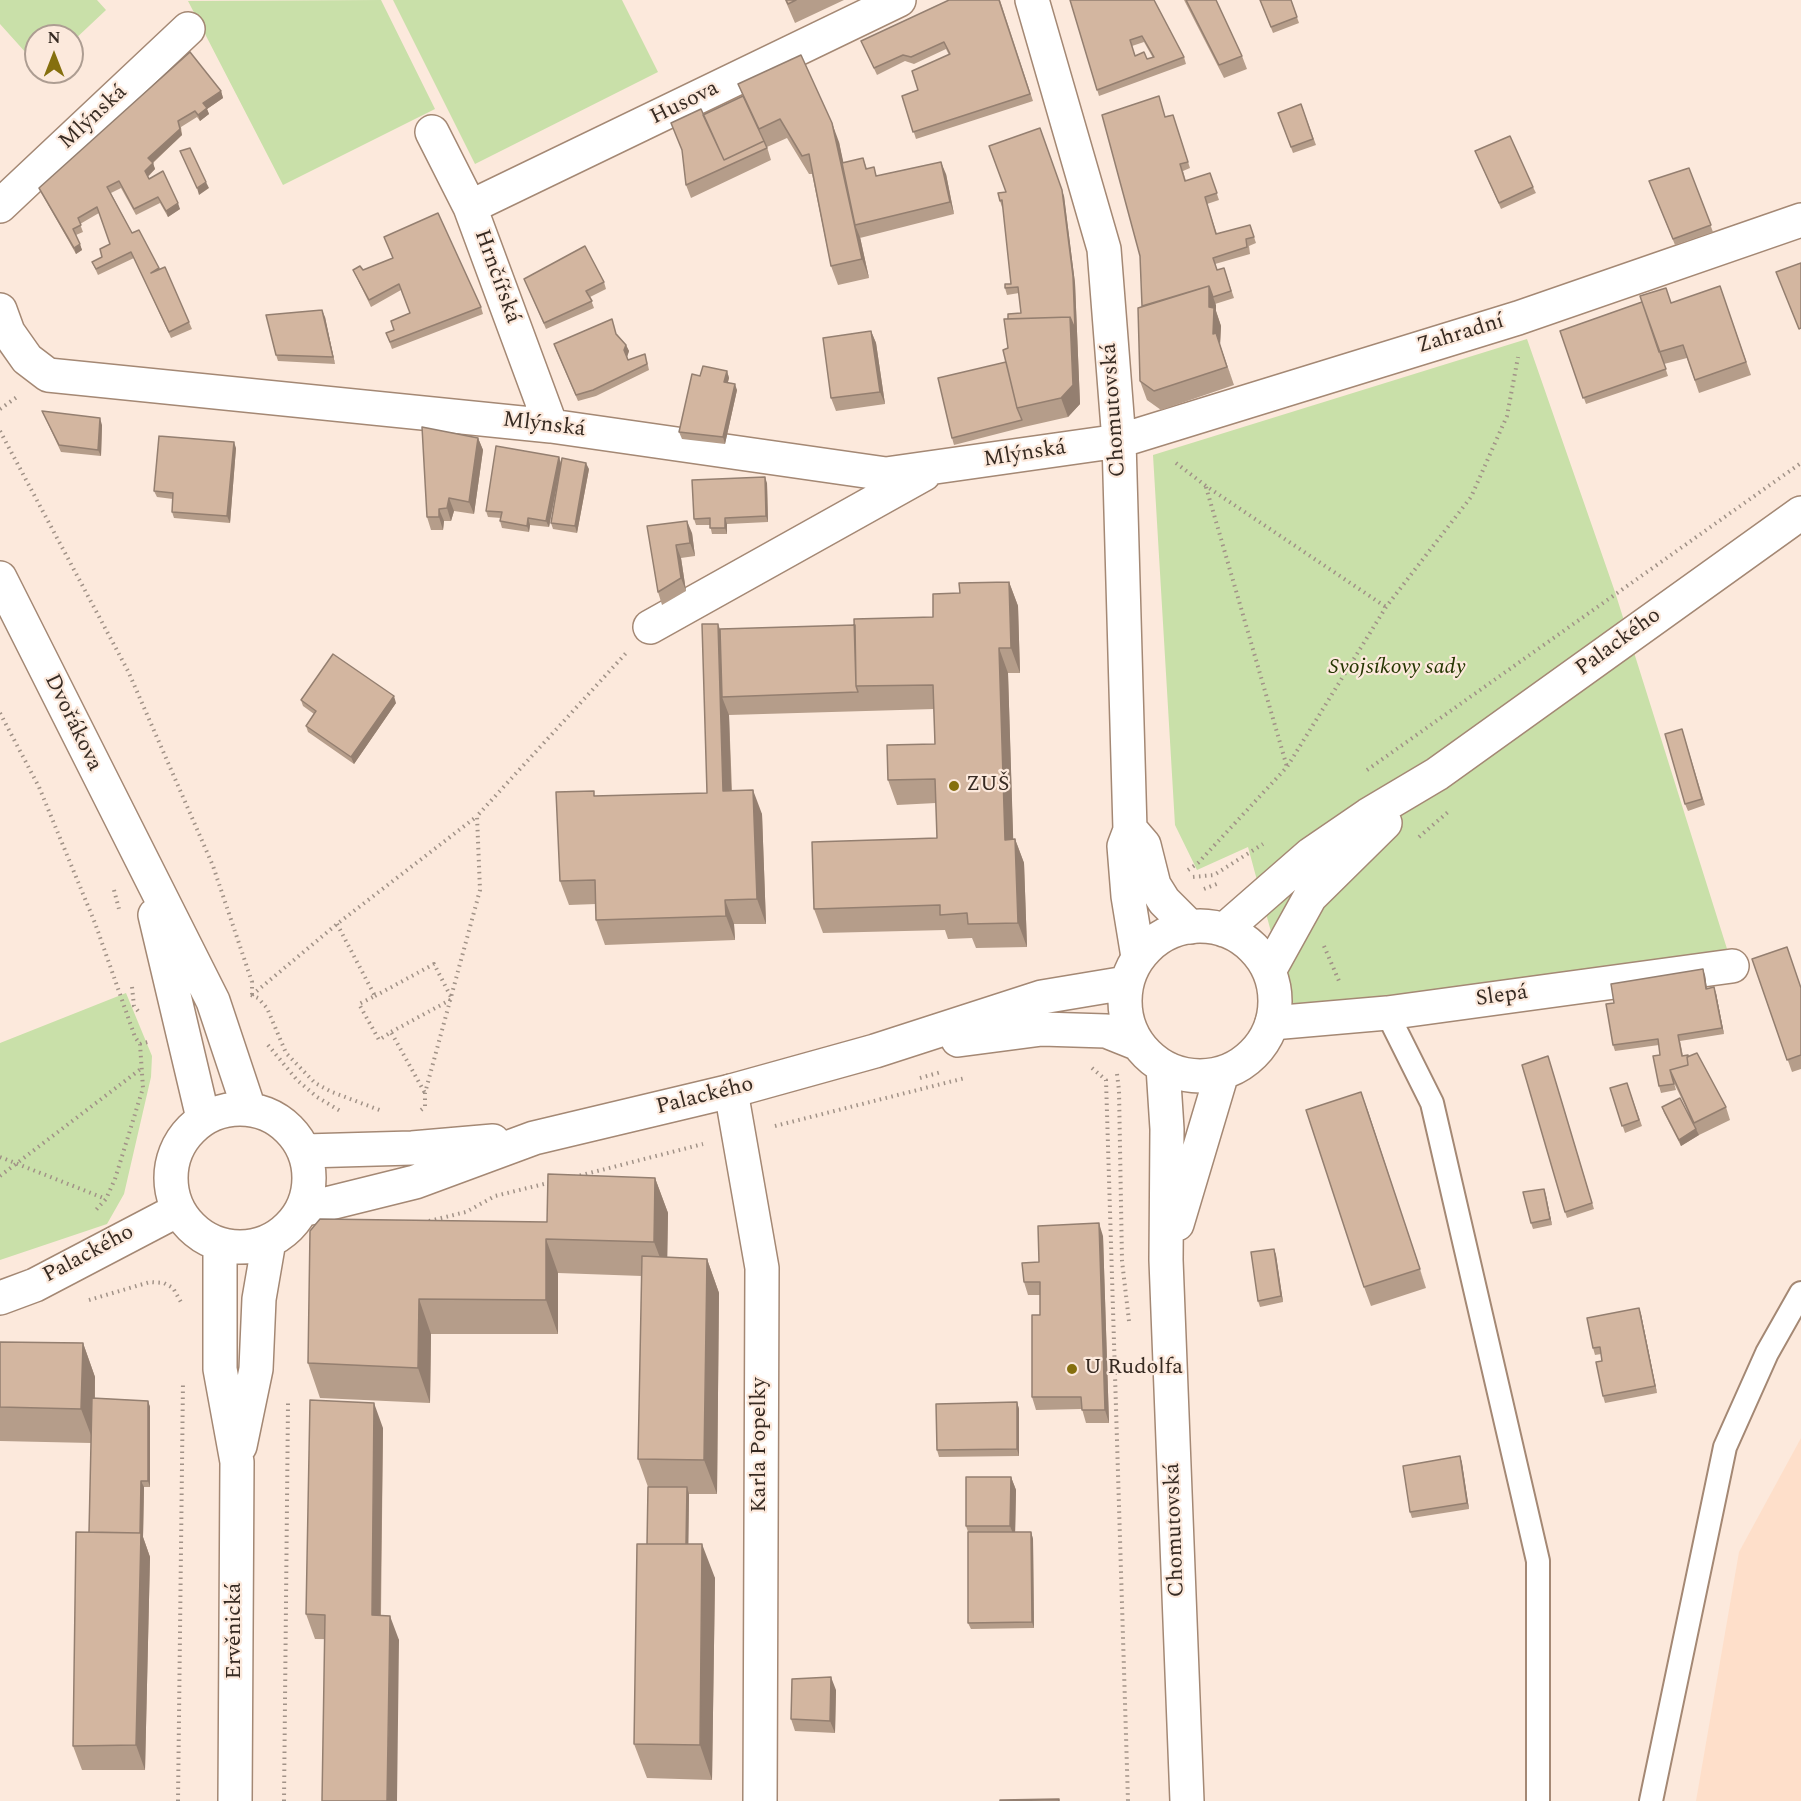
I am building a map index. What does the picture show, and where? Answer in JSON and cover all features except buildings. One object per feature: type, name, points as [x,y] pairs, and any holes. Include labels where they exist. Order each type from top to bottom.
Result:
[{"type":"street","name":"Husova","points":[[470,207],[899,0]]},
{"type":"street","name":"Chomutovská","points":[[1032,0],[1104,249],[1119,441],[1130,830],[1124,846],[1132,970],[1125,1013],[1126,1054],[1148,1056],[1163,1067],[1182,1074],[1202,1076],[1222,1073],[1244,1062],[1261,1045],[1272,1023],[1275,999],[1269,971],[1260,956],[1244,940],[1224,930],[1208,926],[1190,927],[1170,932],[1152,943],[1132,970]]},
{"type":"street","name":"Mlýnská","points":[[0,206],[188,29]]},
{"type":"street","name":"Hrnčířská","points":[[432,132],[470,207],[551,426]]},
{"type":"street","name":"Zahradní","points":[[1119,441],[1518,318],[1801,220]]},
{"type":"street","name":"Mlýnská","points":[[0,310],[8,332],[27,359],[48,375],[551,426],[886,474],[1119,441]]},
{"type":"street","points":[[650,627],[933,469]]},
{"type":"street","name":"Palackého","points":[[1224,930],[1311,854],[1368,815],[1437,774],[1801,513]]},
{"type":"street","name":"Dvořákova","points":[[0,578],[213,1001],[249,1109]]},
{"type":"street","name":"Palackého","points":[[1269,971],[1310,897],[1437,774]]},
{"type":"street","points":[[1130,830],[1144,845],[1149,871],[1164,901],[1190,927]]},
{"type":"street","name":"Dvořákova","points":[[145,869],[181,1032],[203,1118]]},
{"type":"street","name":"Slepá","points":[[1272,1023],[1387,1013],[1732,966]]},
{"type":"street","name":"Palackého","points":[[302,1210],[415,1182],[534,1138],[731,1092],[875,1051],[1132,970]]},
{"type":"street","name":"Palackého","points":[[875,1051],[1042,1029],[1106,1031],[1126,1054]]},
{"type":"street","name":"Chomutovská","points":[[1163,1067],[1167,1129],[1166,1260],[1186,1801]]},
{"type":"street","name":"Chomutovská","points":[[1166,1260],[1222,1073]]},
{"type":"street","name":"Karla Popelky","points":[[731,1092],[762,1268],[760,1801]]},
{"type":"street","points":[[225,1109],[249,1109],[267,1113],[283,1123],[295,1135],[305,1151],[310,1170],[309,1191],[302,1210],[288,1228],[269,1241],[237,1247],[220,1245],[203,1237],[189,1226],[178,1210],[171,1191],[170,1170],[176,1149],[187,1131],[203,1118],[225,1109]]},
{"type":"street","name":"Palackého","points":[[305,1151],[412,1148],[534,1138]]},
{"type":"street","name":"Palackého","points":[[0,1298],[35,1285],[178,1210]]},
{"type":"street","name":"Ervěnická","points":[[237,1462],[256,1369],[259,1299],[269,1241]]},
{"type":"street","name":"Ervěnická","points":[[220,1245],[220,1369],[237,1462],[235,1801]]},
{"type":"lane","points":[[1387,1013],[1432,1103],[1538,1561],[1538,1801]]},
{"type":"lane","points":[[1651,1801],[1725,1447],[1767,1353],[1801,1293]]},
{"type":"path","points":[[1187,870],[1198,863],[1287,767],[1386,607],[1470,497],[1503,426],[1518,367],[1518,318]]},
{"type":"path","points":[[0,431],[128,671],[213,866],[252,982],[251,1004]]},
{"type":"path","points":[[1170,458],[1206,486],[1386,607]]},
{"type":"path","points":[[1358,777],[1801,463]]},
{"type":"path","points":[[1206,486],[1287,767]]},
{"type":"path","points":[[252,996],[337,924],[477,816],[650,627]]},
{"type":"path","points":[[0,713],[39,787],[90,913],[135,1037],[140,1044],[143,1088],[106,1199],[92,1213]]},
{"type":"path","points":[[416,1115],[425,1107],[425,1093],[480,890],[477,816]]},
{"type":"path","points":[[1184,865],[1194,877],[1214,875],[1271,838]]},
{"type":"path","points":[[112,884],[120,914]]},
{"type":"path","points":[[337,924],[375,996]]},
{"type":"path","points":[[434,964],[452,999],[379,1040],[359,1004],[434,964]]},
{"type":"path","points":[[130,977],[134,1006],[145,1017]]},
{"type":"path","points":[[391,1032],[425,1093]]},
{"type":"path","points":[[1126,1054],[1119,1090],[1122,1261],[1130,1328]]},
{"type":"path","points":[[1088,1065],[1106,1080],[1128,1801]]},
{"type":"path","points":[[0,1176],[142,1068]]},
{"type":"path","points":[[426,1222],[455,1215],[495,1196],[972,1077]]},
{"type":"path","points":[[0,1157],[106,1199]]},
{"type":"path","points":[[78,1304],[150,1282],[164,1283],[173,1288],[184,1310]]},
{"type":"path","points":[[178,1801],[183,1369]]},
{"type":"shaded area","points":[[1801,1438],[1801,1801],[1696,1801],[1739,1552]]},
{"type":"green space","points":[[0,0],[97,0],[106,10],[84,31],[84,24],[24,24],[24,51],[0,24]]},
{"type":"green space","points":[[381,0],[435,109],[283,185],[188,1]]},
{"type":"green space","points":[[393,0],[622,0],[658,72],[475,164]]},
{"type":"green space","name":"Svojsíkovy sady","points":[[1527,339],[1615,592],[1728,952],[1293,1013],[1248,847],[1197,870],[1175,825],[1153,455]]},
{"type":"green space","points":[[126,993],[152,1056],[151,1077],[124,1194],[107,1224],[0,1260],[0,1043]]},
{"type":"place","name":"ZUŠ","points":[[954,786]]},
{"type":"place","name":"U Rudolfa","points":[[1072,1369]]}]
